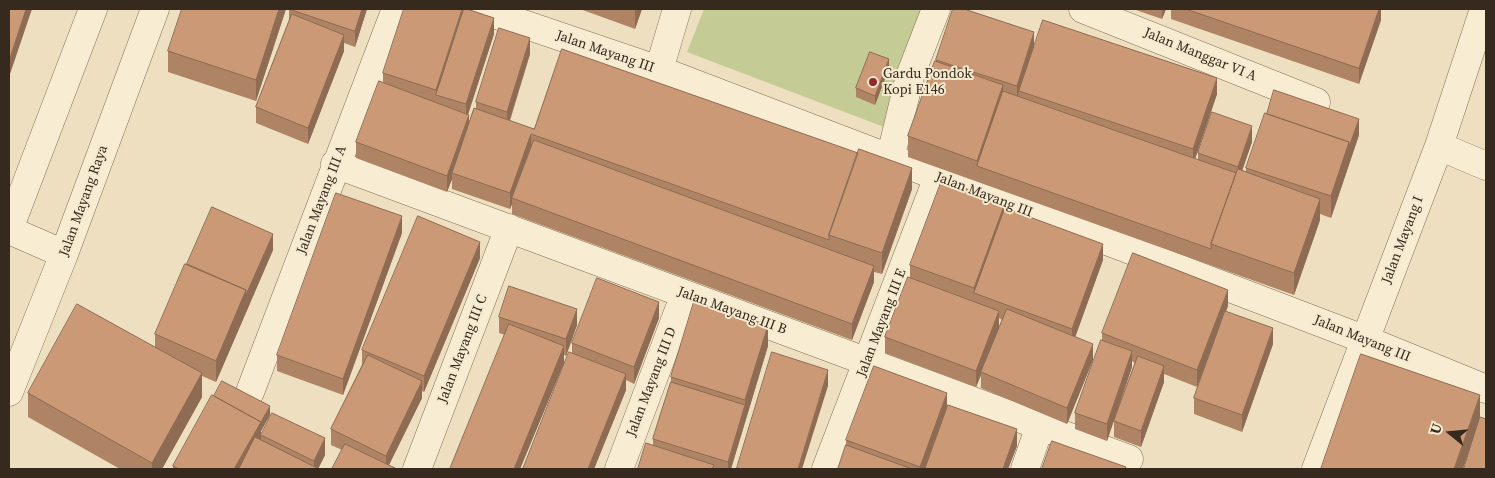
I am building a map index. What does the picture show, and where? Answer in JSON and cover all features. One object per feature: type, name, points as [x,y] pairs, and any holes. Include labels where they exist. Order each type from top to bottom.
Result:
[{"type":"street","points":[[64,254],[9,230],[93,9]]},
{"type":"street","name":"Jalan Mayang Raya","points":[[9,392],[64,254],[155,9]]},
{"type":"street","name":"Jalan Mayang III A","points":[[250,392],[335,164],[396,9]]},
{"type":"street","name":"Jalan Mayang III","points":[[479,9],[659,70],[1366,340],[1486,389]]},
{"type":"street","points":[[659,70],[677,9]]},
{"type":"street","points":[[890,159],[910,76],[936,9]]},
{"type":"street","name":"Jalan Manggar VI A","points":[[1083,9],[1316,102]]},
{"type":"street","name":"Jalan Mayang I","points":[[1316,469],[1439,146],[1484,9]]},
{"type":"street","points":[[1439,146],[1486,166]]},
{"type":"street","name":"Jalan Mayang III B","points":[[335,164],[1129,459]]},
{"type":"street","name":"Jalan Mayang III E","points":[[826,469],[938,177]]},
{"type":"street","name":"Jalan Mayang III C","points":[[417,469],[509,228]]},
{"type":"street","name":"Jalan Mayang III D","points":[[618,469],[685,294]]},
{"type":"street","points":[[1024,469],[1040,426]]},
{"type":"green space","points":[[704,9],[929,9],[884,127],[687,52]]},
{"type":"building","points":[[9,9],[26,9],[9,61]]},
{"type":"building","points":[[182,9],[279,9],[256,80],[168,51]]},
{"type":"building","points":[[289,9],[362,9],[355,31]]},
{"type":"building","points":[[404,9],[462,9],[436,90],[383,73]]},
{"type":"building","points":[[464,9],[494,18],[466,104],[436,95]]},
{"type":"building","points":[[953,9],[964,9],[1034,32],[1017,86],[936,60]]},
{"type":"building","points":[[1186,9],[1379,9],[1359,68]]},
{"type":"building","points":[[292,14],[344,35],[308,128],[256,107]]},
{"type":"building","points":[[1043,20],[1217,78],[1193,149],[1019,91]]},
{"type":"building","points":[[499,28],[530,38],[507,112],[476,102]]},
{"type":"building","points":[[562,49],[858,153],[829,235],[829,240],[531,134],[510,193],[452,173],[474,108],[534,129]]},
{"type":"building","name":"Gardu Pondok Kopi E146","points":[[870,52],[889,59],[875,96],[856,88]]},
{"type":"building","points":[[935,61],[1003,85],[977,161],[908,136]]},
{"type":"building","points":[[379,81],[469,115],[447,176],[356,142]]},
{"type":"building","points":[[1274,90],[1359,119],[1349,147],[1349,142],[1267,114]]},
{"type":"building","points":[[1003,91],[1236,173],[1211,244],[1211,249],[977,166]]},
{"type":"building","points":[[1212,112],[1252,126],[1238,167],[1198,153]]},
{"type":"building","points":[[1265,113],[1349,142],[1331,196],[1246,168]]},
{"type":"building","points":[[534,140],[874,266],[852,324],[512,198]]},
{"type":"building","points":[[859,149],[912,168],[882,253],[829,235]]},
{"type":"building","points":[[1238,169],[1320,199],[1294,273],[1211,244]]},
{"type":"building","points":[[942,180],[1005,203],[974,288],[910,265]]},
{"type":"building","points":[[336,193],[402,216],[343,379],[277,355]]},
{"type":"building","points":[[212,207],[273,234],[246,295],[246,290],[187,264]]},
{"type":"building","points":[[1005,208],[1103,244],[1072,329],[974,293]]},
{"type":"building","points":[[418,216],[480,242],[424,376],[362,350]]},
{"type":"building","points":[[1133,253],[1228,290],[1197,370],[1102,333]]},
{"type":"building","points":[[185,264],[246,290],[216,361],[155,334]]},
{"type":"building","points":[[908,277],[999,311],[976,371],[885,337]]},
{"type":"building","points":[[597,278],[659,302],[634,367],[572,343]]},
{"type":"building","points":[[509,286],[577,309],[566,339],[499,317]]},
{"type":"building","points":[[694,302],[768,325],[745,400],[671,377]]},
{"type":"building","points":[[77,304],[202,373],[152,463],[28,393]]},
{"type":"building","points":[[1007,309],[1093,344],[1067,408],[981,372]]},
{"type":"building","points":[[1225,311],[1273,328],[1242,415],[1194,398]]},
{"type":"building","points":[[509,324],[564,346],[514,469],[450,469]]},
{"type":"building","points":[[1101,340],[1132,351],[1107,424],[1075,413]]},
{"type":"building","points":[[569,352],[626,374],[588,469],[523,469]]},
{"type":"building","points":[[772,352],[828,370],[798,469],[737,468]]},
{"type":"building","points":[[1361,354],[1480,395],[1454,469],[1321,469]]},
{"type":"building","points":[[368,355],[422,381],[386,456],[331,429]]},
{"type":"building","points":[[1138,356],[1164,366],[1141,431],[1114,421]]},
{"type":"building","points":[[874,366],[947,393],[920,467],[846,440]]},
{"type":"building","points":[[222,381],[270,406],[261,422],[214,396]]},
{"type":"building","points":[[671,382],[745,405],[728,462],[653,439]]},
{"type":"building","points":[[212,395],[261,422],[234,469],[179,469],[173,466]]},
{"type":"building","points":[[948,405],[1017,429],[1003,469],[925,469]]},
{"type":"building","points":[[272,413],[325,438],[314,461],[261,435]]},
{"type":"building","points":[[1480,417],[1486,419],[1486,469],[1464,469]]},
{"type":"building","points":[[255,437],[319,469],[239,469]]},
{"type":"building","points":[[1052,441],[1126,467],[1125,469],[1042,469]]},
{"type":"building","points":[[646,443],[714,465],[712,469],[638,469]]},
{"type":"building","points":[[345,444],[397,469],[332,469]]},
{"type":"building","points":[[846,445],[912,469],[838,469]]},
{"type":"place","name":"Gardu Pondok Kopi E146","points":[[873,82]]}]
